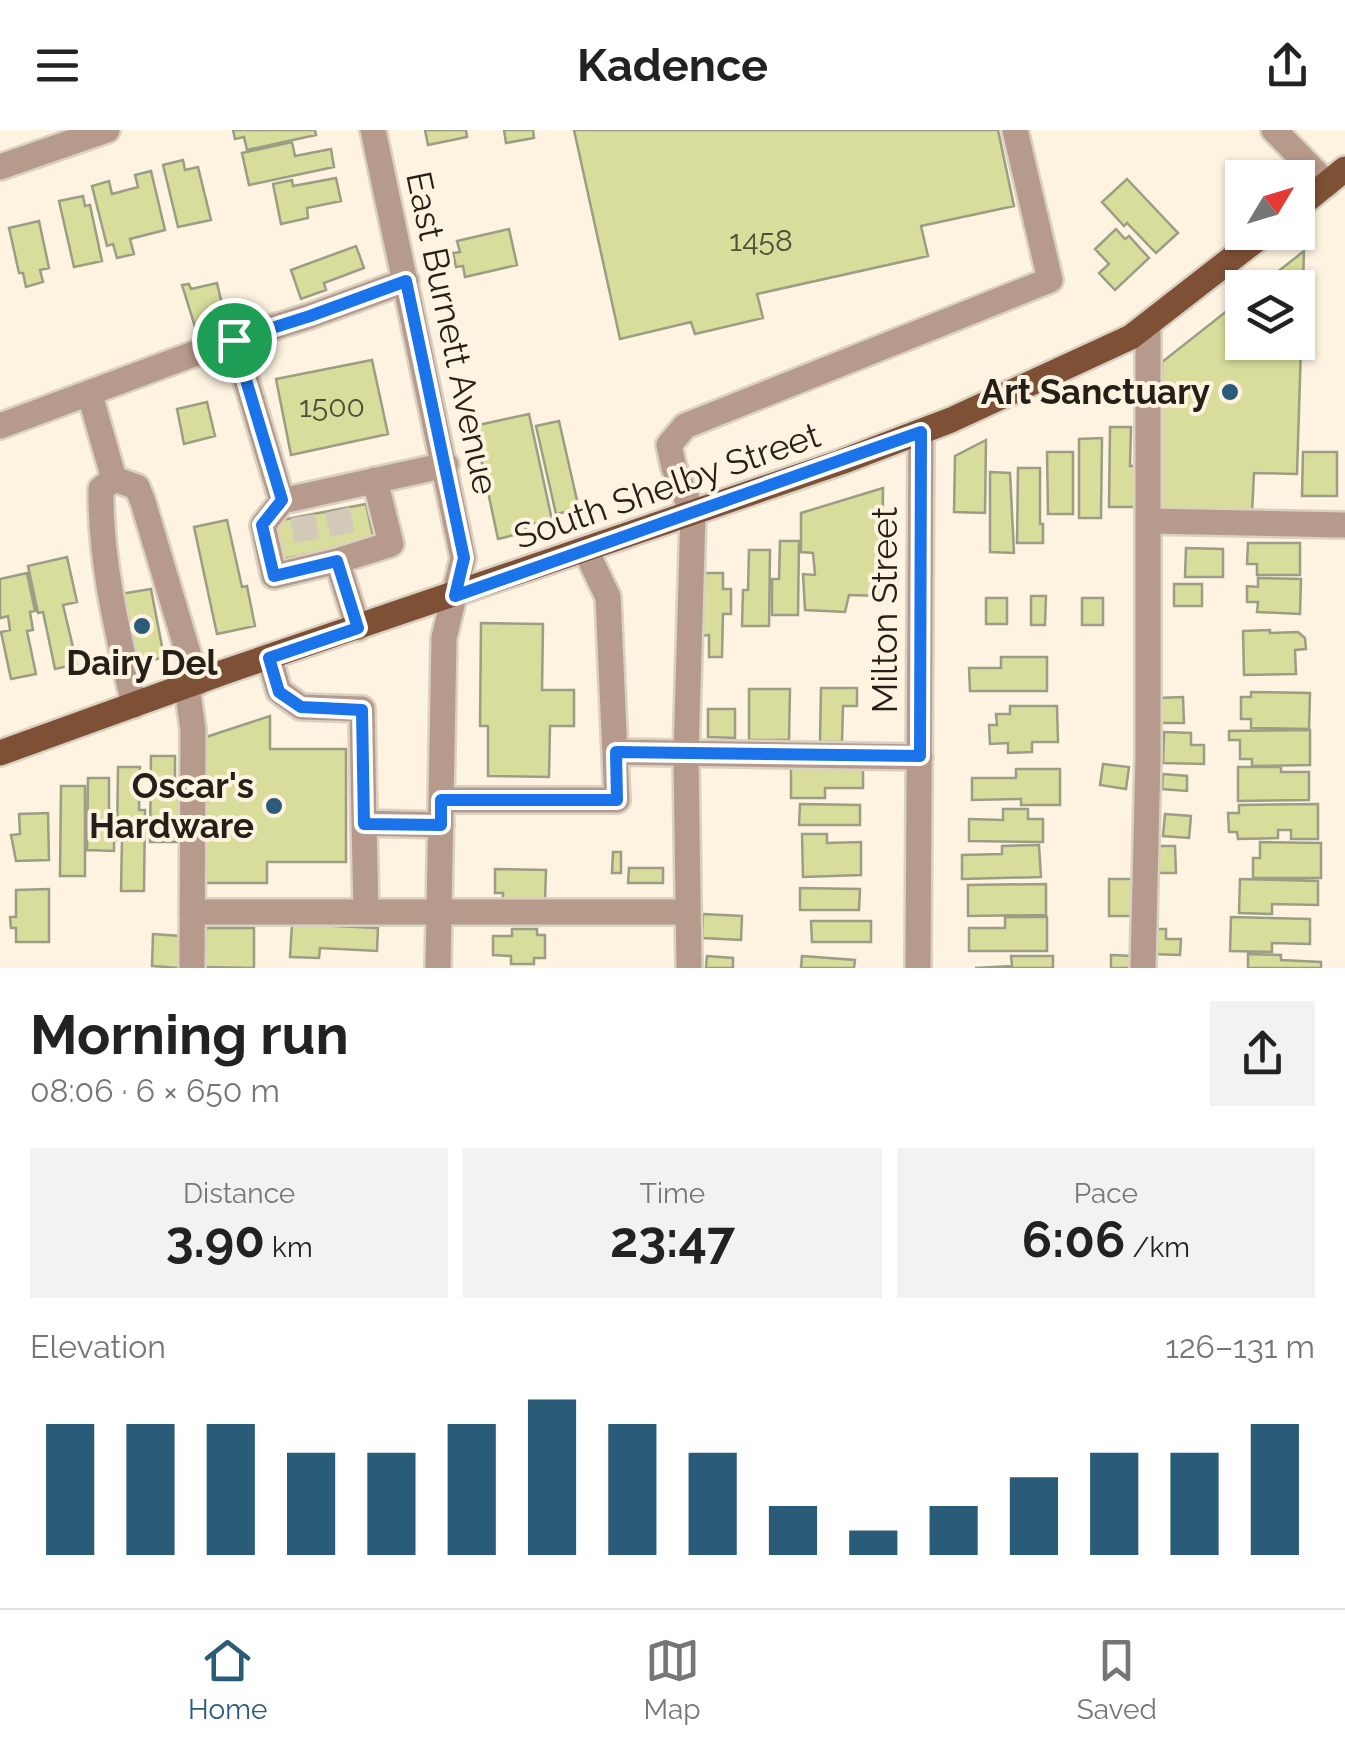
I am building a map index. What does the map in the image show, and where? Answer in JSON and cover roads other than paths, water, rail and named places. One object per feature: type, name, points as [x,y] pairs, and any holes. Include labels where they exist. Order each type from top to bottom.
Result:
[{"type":"main road","points":[[1315,194],[1336,177]]},
{"type":"main road","name":"South Shelby Street","points":[[0,753],[921,432],[1131,337],[1243,250]]},
{"type":"street","points":[[0,168],[64,137],[107,130]]},
{"type":"street","name":"East Burnett Avenue","points":[[373,130],[464,558],[444,638],[438,968]]},
{"type":"street","points":[[689,968],[686,755],[693,514],[669,445],[685,426],[1050,280],[1015,130]]},
{"type":"street","points":[[1274,130],[1336,177]]},
{"type":"street","points":[[0,426],[406,281]]},
{"type":"street","points":[[1144,968],[1148,325]]},
{"type":"street","points":[[234,340],[295,504]]},
{"type":"street","points":[[90,395],[114,479]]},
{"type":"street","name":"Milton Street","points":[[918,968],[921,432]]},
{"type":"street","points":[[376,480],[391,544],[330,557],[274,576],[262,525],[295,504],[335,500],[376,480],[446,464]]},
{"type":"street","points":[[114,479],[136,488],[144,502],[192,684],[192,968]]},
{"type":"street","points":[[114,479],[101,489],[101,519],[116,628],[134,705]]},
{"type":"street","points":[[1148,522],[1345,526]]},
{"type":"street","points":[[364,824],[441,812],[617,800],[608,596],[586,551]]},
{"type":"street","points":[[330,557],[358,628]]},
{"type":"street","points":[[269,658],[279,692],[301,707],[362,710],[366,912]]},
{"type":"street","points":[[616,752],[920,756]]},
{"type":"street","points":[[192,912],[688,912]]},
{"type":"tunnel","points":[[337,510],[346,547]]},
{"type":"tunnel","points":[[303,516],[309,554]]},
{"type":"place","name":"Art Sanctuary","points":[[1230,392]]},
{"type":"place","name":"Dairy Del","points":[[142,626]]},
{"type":"place","name":"Oscar's Hardware","points":[[274,806]]}]
